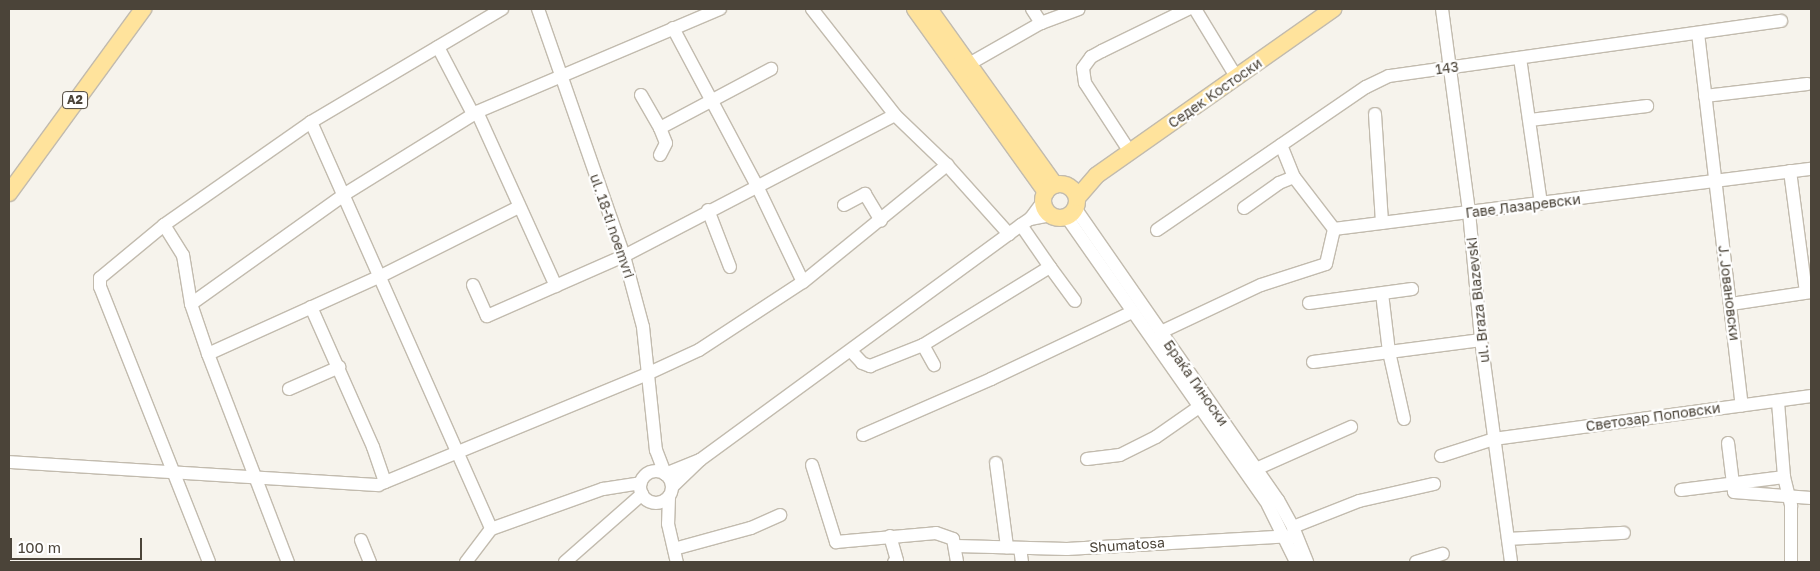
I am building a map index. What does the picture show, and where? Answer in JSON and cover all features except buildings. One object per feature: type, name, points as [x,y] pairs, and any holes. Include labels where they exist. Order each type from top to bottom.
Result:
[{"type":"main road","name":"A2","points":[[9,193],[143,9]]},
{"type":"main road","name":"Браќа Гиноски","points":[[914,9],[1060,200]]},
{"type":"main road","name":"Браќа Гиноски","points":[[929,9],[969,64],[1060,200]]},
{"type":"main road","name":"Седек Костоски","points":[[1060,200],[1237,78],[1333,9]]},
{"type":"street","points":[[209,562],[100,287],[100,278],[106,270],[164,225],[311,122],[502,9]]},
{"type":"street","name":"ul. 18-ti noemvri","points":[[538,9],[559,76],[624,256],[643,327],[656,450],[671,492]]},
{"type":"street","points":[[191,304],[345,194],[475,113],[720,9]]},
{"type":"street","points":[[812,9],[895,115],[948,165],[1009,234]]},
{"type":"street","points":[[1032,9],[1041,23]]},
{"type":"street","points":[[969,64],[1041,23],[1079,9]]},
{"type":"street","points":[[1130,152],[1085,83],[1083,68],[1091,57],[1188,9]]},
{"type":"street","points":[[1195,9],[1237,78]]},
{"type":"street","name":"ul. Braza Blazevski","points":[[1442,9],[1452,67],[1469,212],[1481,340],[1511,562]]},
{"type":"street","name":"143","points":[[1158,230],[1366,87],[1389,76],[1781,21]]},
{"type":"street","points":[[673,28],[757,186],[803,282]]},
{"type":"street","name":"Ј. Јовановски","points":[[1698,33],[1714,181],[1731,304],[1742,404]]},
{"type":"street","points":[[438,47],[475,113],[556,286]]},
{"type":"street","points":[[1520,58],[1541,203]]},
{"type":"street","points":[[660,128],[713,102],[770,69]]},
{"type":"street","points":[[1705,96],[1807,84]]},
{"type":"street","points":[[641,95],[660,128],[666,143],[660,155]]},
{"type":"street","points":[[1530,120],[1647,106]]},
{"type":"street","points":[[1376,114],[1382,223]]},
{"type":"street","points":[[473,285],[487,316],[624,256],[708,210],[895,115]]},
{"type":"street","points":[[311,122],[345,194],[491,529]]},
{"type":"street","points":[[1160,332],[1261,285],[1326,264],[1334,229],[1294,177],[1282,145]]},
{"type":"street","points":[[9,462],[173,471],[357,486],[384,482],[647,374],[699,350],[803,282],[882,221],[948,165]]},
{"type":"street","name":"Гаве Лазаревски","points":[[1334,229],[1811,169]]},
{"type":"street","points":[[1731,304],[1809,292],[1790,171]]},
{"type":"street","points":[[1244,208],[1279,183],[1294,177]]},
{"type":"street","points":[[844,205],[865,194],[882,221]]},
{"type":"street","points":[[780,515],[675,558],[668,524],[671,492],[700,460],[1009,234],[1060,200]]},
{"type":"street","name":"Браќа Гиноски","points":[[1060,200],[1132,312],[1268,505],[1292,533],[1296,562]]},
{"type":"street","name":"Браќа Гиноски","points":[[1060,200],[1160,332],[1256,469],[1306,562]]},
{"type":"street","points":[[208,354],[381,276],[519,207]]},
{"type":"street","points":[[708,210],[730,267]]},
{"type":"street","points":[[1026,222],[1050,267],[1075,301]]},
{"type":"street","points":[[164,225],[183,255],[191,304],[208,354],[288,562]]},
{"type":"street","points":[[851,351],[862,363],[870,366],[923,345],[1050,267]]},
{"type":"street","points":[[1309,303],[1412,289]]},
{"type":"street","points":[[1382,293],[1389,352],[1404,419]]},
{"type":"street","points":[[311,307],[339,367],[384,482]]},
{"type":"street","points":[[863,435],[992,379],[1132,312]]},
{"type":"street","points":[[1313,362],[1481,340]]},
{"type":"street","points":[[923,345],[934,365]]},
{"type":"street","points":[[289,389],[339,367]]},
{"type":"street","name":"Светозар Поповски","points":[[1441,456],[1494,439],[1742,404],[1778,402],[1811,396]]},
{"type":"street","points":[[1778,402],[1784,477],[1790,497],[1792,562]]},
{"type":"street","points":[[1087,459],[1120,455],[1156,437],[1199,407]]},
{"type":"street","points":[[1256,469],[1351,427]]},
{"type":"street","points":[[1728,443],[1734,492],[1811,498]]},
{"type":"street","name":"ul. 18-ti noemvri","points":[[651,472],[656,450]]},
{"type":"street","points":[[565,562],[618,516],[647,495],[651,472],[665,474],[700,460]]},
{"type":"street","points":[[996,463],[1007,547]]},
{"type":"street","points":[[812,465],[836,542],[936,533],[953,540],[956,546],[957,562]]},
{"type":"street","points":[[1681,490],[1784,477]]},
{"type":"street","name":"Shumatosa","points":[[956,546],[1020,548],[1292,533],[1359,501],[1434,484]]},
{"type":"street","points":[[466,562],[491,529],[603,489],[647,495],[671,492]]},
{"type":"street","points":[[647,495],[668,524]]},
{"type":"street","points":[[1508,539],[1624,533]]},
{"type":"street","points":[[890,536],[897,561],[894,562]]},
{"type":"street","points":[[361,540],[370,562]]},
{"type":"street","points":[[1020,548],[1022,562]]},
{"type":"street","points":[[1416,562],[1443,554]]}]
